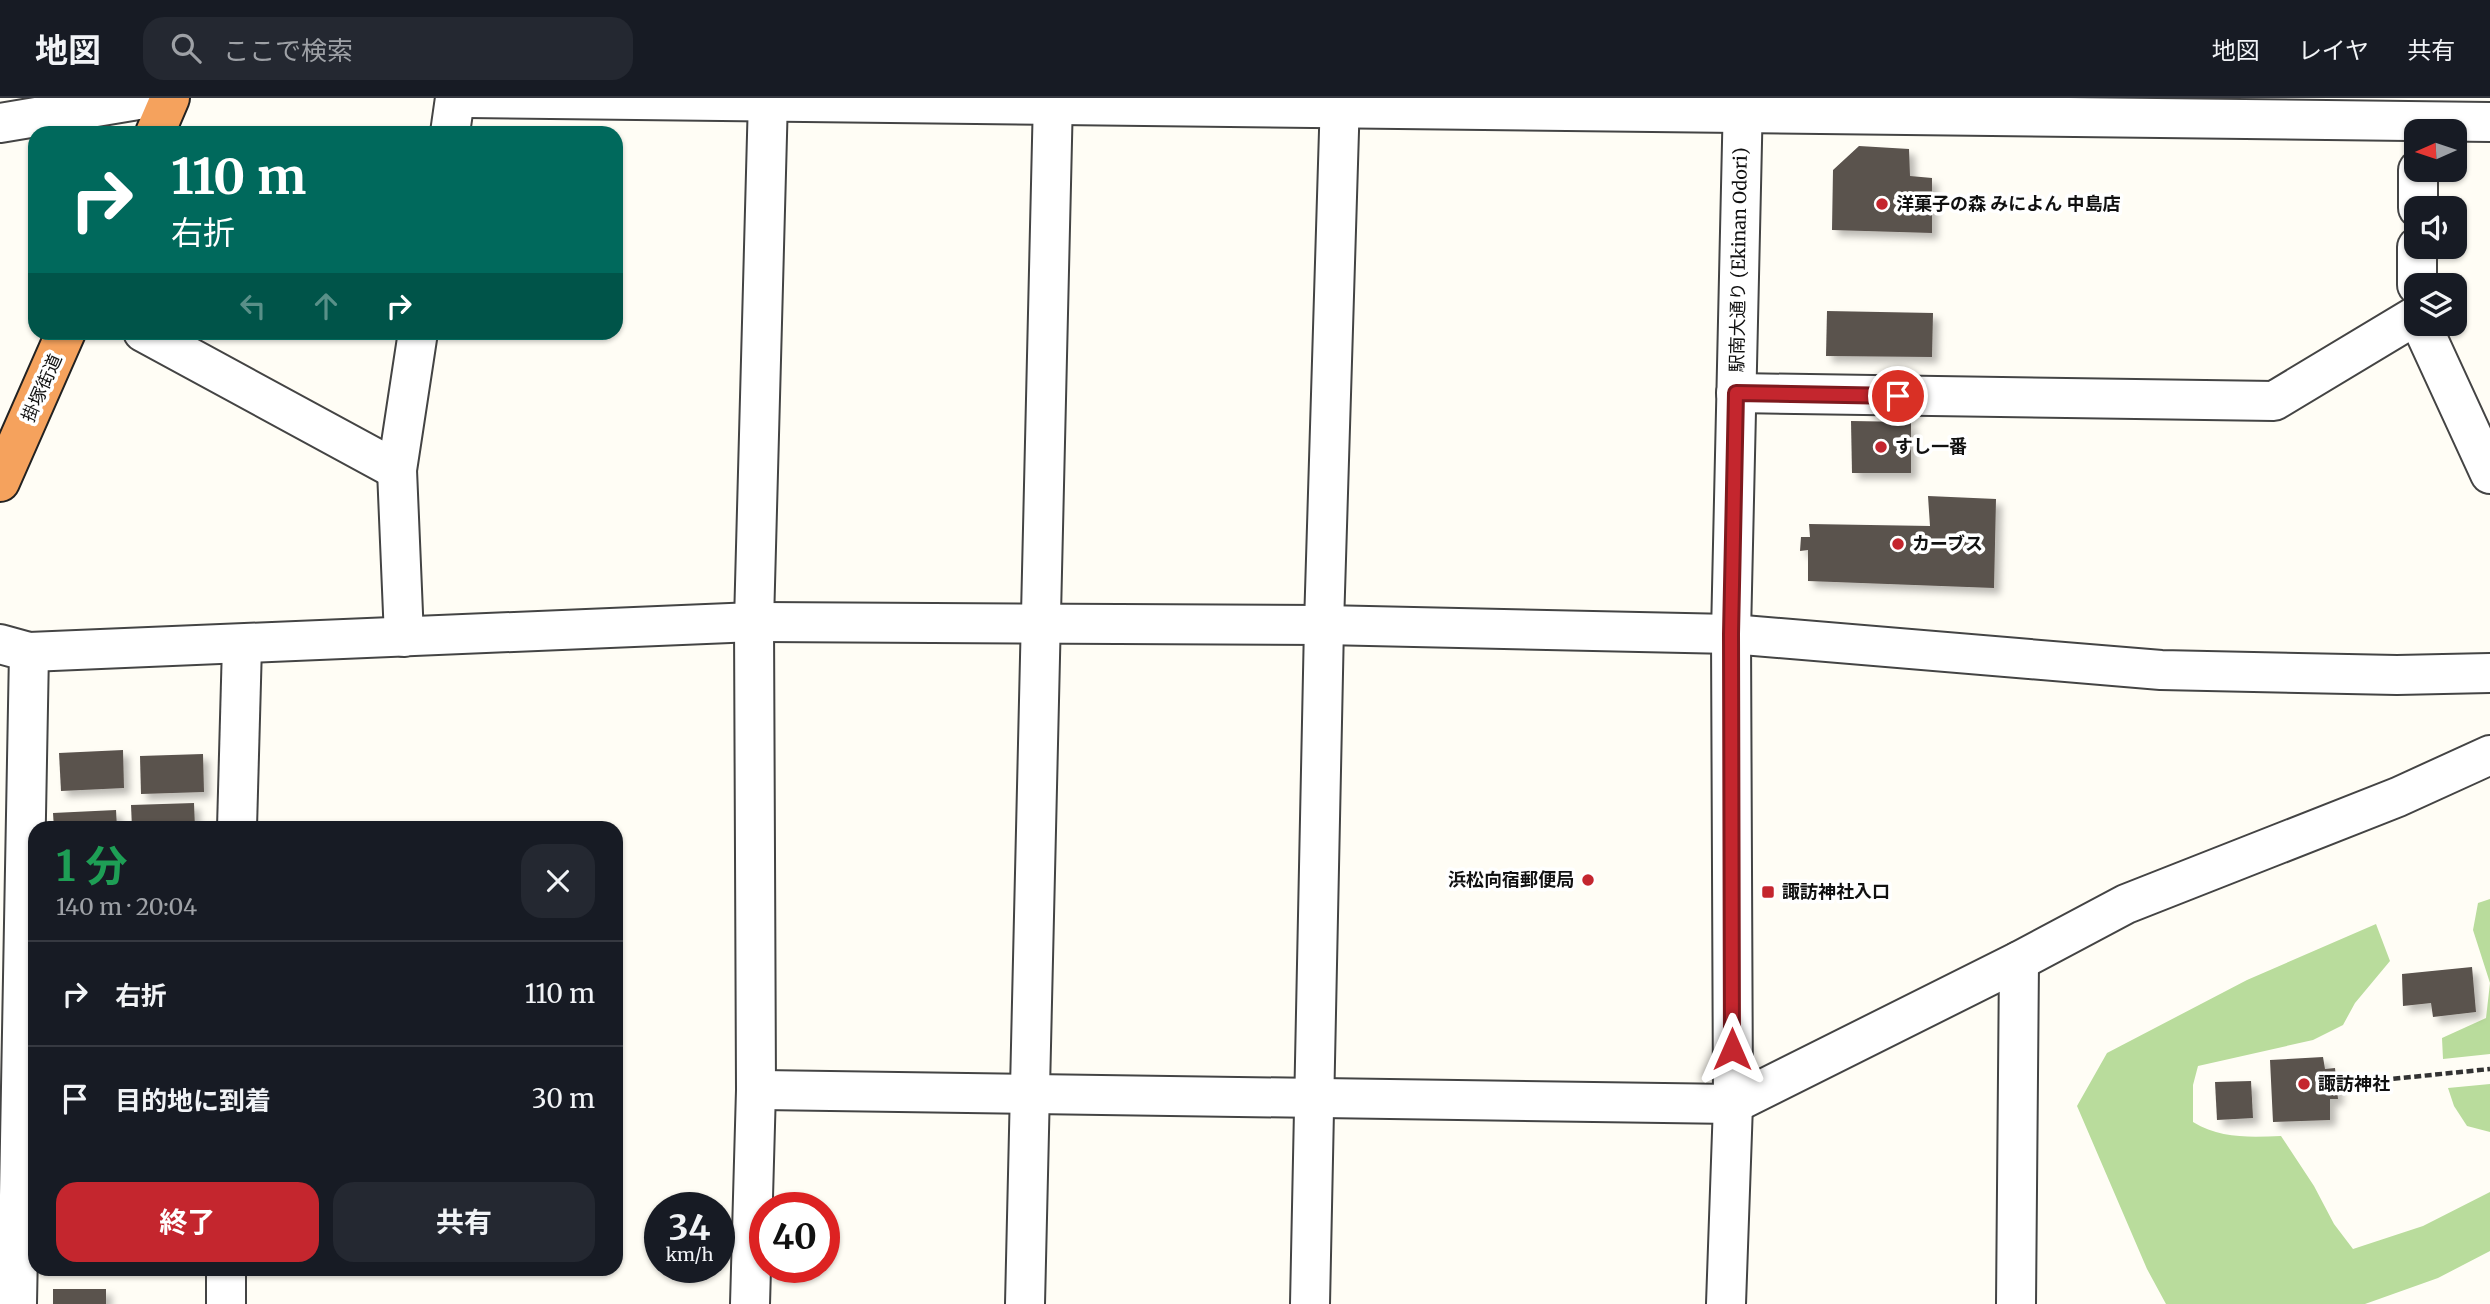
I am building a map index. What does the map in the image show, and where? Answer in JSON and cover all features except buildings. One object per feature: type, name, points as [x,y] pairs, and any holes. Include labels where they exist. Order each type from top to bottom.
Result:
[{"type":"highway","points":[[158,126],[170,98]]},
{"type":"highway","name":"掛塚街道","points":[[0,482],[62,340]]},
{"type":"street","points":[[0,123],[150,98]]},
{"type":"street","points":[[451,126],[455,98]]},
{"type":"street","points":[[468,98],[1742,104],[2419,117],[2490,122]]},
{"type":"street","points":[[750,1304],[756,1090],[754,622],[768,101]]},
{"type":"street","points":[[1025,1304],[1032,1094],[1053,101]]},
{"type":"street","points":[[1310,1304],[1324,625],[1340,102]]},
{"type":"street","name":"駅南大通り (Ekinan Odori)","points":[[1726,1304],[1733,1104],[1731,634],[1742,104]]},
{"type":"street","points":[[1736,393],[2274,401],[2404,321]]},
{"type":"street","points":[[2427,336],[2490,474]]},
{"type":"street","points":[[158,340],[397,470]]},
{"type":"street","points":[[404,637],[397,470],[417,340]]},
{"type":"street","points":[[17,1304],[28,1159],[15,648],[242,645],[754,622],[1324,625],[1731,634],[2161,670],[2397,675],[2490,673]]},
{"type":"street","points":[[237,821],[242,645]]},
{"type":"street","points":[[756,1090],[1733,1104],[2019,961],[2126,904],[2398,797],[2490,755]]},
{"type":"street","points":[[2016,1304],[2019,961]]},
{"type":"street","points":[[226,1276],[226,1304]]},
{"type":"path","points":[[2362,1082],[2490,1069]]},
{"type":"green space","points":[[2490,899],[2490,983],[2473,930],[2478,903]]},
{"type":"green space","points":[[2376,924],[2390,961],[2355,1003],[2343,1025],[2313,1040],[2198,1066],[2193,1085],[2193,1122],[2225,1134],[2281,1136],[2314,1186],[2334,1224],[2353,1249],[2423,1226],[2490,1192],[2490,1251],[2438,1278],[2365,1304],[2166,1304],[2147,1269],[2077,1106],[2107,1053],[2247,980]]},
{"type":"green space","points":[[2490,983],[2490,1054],[2443,1059],[2442,1038],[2486,1018]]},
{"type":"green space","points":[[2490,1084],[2490,1132],[2467,1126],[2454,1106],[2448,1088]]},
{"type":"place","name":"洋菓子の森 みによん 中島店","points":[[1882,204]]},
{"type":"place","name":"すし一番","points":[[1881,447]]},
{"type":"place","name":"カーブス","points":[[1898,544]]},
{"type":"place","name":"浜松向宿郵便局","points":[[1588,880]]},
{"type":"place","name":"諏訪神社入口","points":[[1768,892]]},
{"type":"place","name":"諏訪神社","points":[[2304,1084]]},
{"type":"route","points":[[1732,1049],[1731,634],[1736,393],[1898,396]]}]
